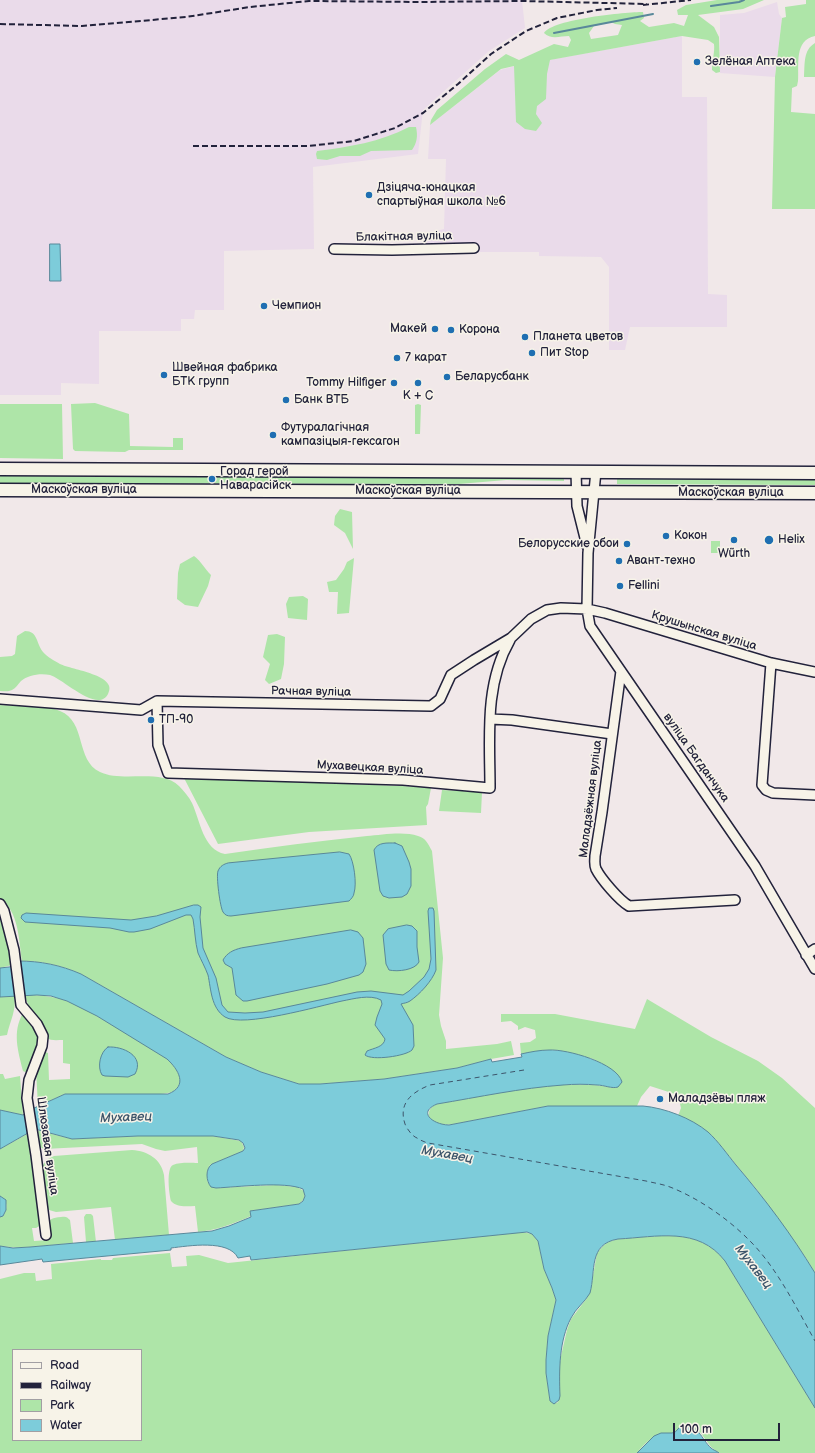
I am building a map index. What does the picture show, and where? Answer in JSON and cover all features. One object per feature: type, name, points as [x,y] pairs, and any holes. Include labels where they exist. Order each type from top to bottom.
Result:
[{"type":"main road","name":"Маскоўская вуліца","points":[[0,469],[815,473]]},
{"type":"main road","name":"Маскоўская вуліца","points":[[0,490],[815,493]]},
{"type":"street","name":"Блакітная вуліца","points":[[334,249],[392,250],[474,248]]},
{"type":"street","name":"вуліца Багданчука","points":[[576,471],[577,506],[588,553]]},
{"type":"street","name":"вуліца Багданчука","points":[[596,471],[588,553],[588,609],[590,626],[755,866],[815,969]]},
{"type":"street","name":"Рачная вуліца","points":[[0,699],[141,710],[157,701],[431,706],[440,699],[452,674],[511,638],[531,619],[547,610],[561,608],[588,609]]},
{"type":"street","name":"Крушынская вуліца","points":[[588,609],[771,663],[815,672]]},
{"type":"street","name":"Мухавецкая вуліца","points":[[157,701],[158,745],[168,773],[403,780],[490,788],[490,719],[492,696],[496,671],[502,654],[511,638]]},
{"type":"street","points":[[771,663],[762,785],[772,794],[815,795]]},
{"type":"street","name":"Маладзёжная вуліца","points":[[620,671],[594,863],[597,870],[614,893],[623,903],[628,906],[736,900]]},
{"type":"street","points":[[490,719],[512,720],[612,734]]},
{"type":"street","name":"Шлюзавая вуліца","points":[[0,904],[4,911],[14,950],[21,1005],[38,1024],[43,1036],[42,1046],[29,1080],[28,1108],[46,1235]]},
{"type":"street","points":[[806,955],[815,949]]},
{"type":"shaded area","points":[[0,0],[522,0],[525,28],[489,51],[423,110],[418,154],[313,167],[314,249],[224,251],[224,310],[195,310],[194,319],[181,319],[181,331],[99,331],[99,384],[61,383],[61,395],[0,395]]},
{"type":"shaded area","points":[[777,2],[779,14],[782,18],[775,77],[720,73],[720,15],[744,13]]},
{"type":"shaded area","points":[[682,36],[682,97],[707,97],[708,294],[727,295],[727,327],[630,327],[625,350],[609,350],[609,267],[601,257],[539,256],[539,252],[474,252],[423,246],[424,234],[444,229],[446,159],[428,159],[430,125],[500,70]]},
{"type":"green space","points":[[717,0],[764,0],[743,9],[698,15],[714,27],[719,37],[720,72],[716,73],[712,70],[714,44],[708,40],[682,36],[550,60],[547,74],[546,99],[537,106],[536,114],[542,123],[536,131],[525,129],[516,122],[514,66],[501,69],[430,125],[431,120],[437,110],[485,69],[506,54],[519,60],[554,44],[568,47],[571,40],[569,36],[556,37],[544,33],[550,28],[590,17],[643,12],[644,18],[640,21],[649,27],[674,23],[684,26],[688,15],[678,15],[677,10],[686,5]],"holes":[[[611,22],[622,25],[618,35],[591,39],[589,33],[594,26]]]},
{"type":"green space","points":[[806,0],[815,0],[815,36],[808,38],[804,42],[799,54],[798,81],[797,86],[792,88],[791,112],[815,114],[815,209],[772,209],[775,77],[782,18],[786,17],[785,7],[806,4]]},
{"type":"green space","points":[[815,43],[815,77],[804,77],[808,49]]},
{"type":"green space","points":[[409,127],[416,127],[417,130],[416,142],[412,150],[371,151],[360,156],[340,156],[327,160],[317,159],[317,151],[341,148],[376,140],[387,137]]},
{"type":"green space","points":[[95,403],[129,414],[130,446],[173,447],[173,438],[183,438],[183,450],[129,450],[125,452],[75,451],[73,449],[71,404]]},
{"type":"green space","points":[[0,404],[62,404],[63,459],[0,458]]},
{"type":"green space","points":[[415,405],[421,405],[420,434],[415,434]]},
{"type":"green space","points":[[0,476],[564,478],[564,481],[506,480],[459,484],[0,483]]},
{"type":"green space","points":[[617,479],[815,480],[815,485],[617,484]]},
{"type":"green space","points":[[340,509],[352,512],[353,549],[345,533],[334,525],[335,516]]},
{"type":"green space","points":[[711,541],[720,541],[720,553],[711,553]]},
{"type":"green space","points":[[194,556],[211,575],[208,586],[198,607],[185,605],[177,599],[178,573],[180,564]]},
{"type":"green space","points":[[354,558],[349,613],[337,614],[338,592],[329,592],[327,582],[336,580],[347,562]]},
{"type":"green space","points":[[303,596],[308,599],[307,620],[288,618],[286,604],[289,597]]},
{"type":"green space","points":[[25,631],[35,635],[43,652],[51,659],[60,664],[93,674],[107,682],[110,688],[108,694],[103,699],[96,700],[88,698],[56,677],[42,674],[27,677],[10,691],[0,691],[0,657],[12,656],[15,654],[17,636]]},
{"type":"green space","points":[[277,634],[285,637],[284,664],[281,679],[269,684],[265,680],[270,664],[263,657],[268,635]]},
{"type":"green space","points":[[0,705],[31,706],[54,709],[68,716],[74,723],[78,732],[87,759],[92,766],[100,772],[119,776],[162,778],[179,786],[191,801],[207,841],[212,847],[225,854],[386,834],[406,834],[423,838],[432,851],[443,958],[439,1015],[446,1041],[446,1049],[497,1044],[511,1041],[514,1055],[491,1059],[457,1068],[384,1079],[320,1084],[299,1084],[261,1072],[226,1057],[81,974],[52,964],[22,961],[15,918],[6,904],[0,899]]},
{"type":"green space","points":[[184,778],[431,788],[426,807],[427,825],[309,832],[218,844]]},
{"type":"green space","points":[[442,790],[482,792],[481,813],[439,811]]},
{"type":"green space","points":[[0,909],[4,918],[12,965],[0,968],[1,917]]},
{"type":"green space","points":[[25,995],[62,999],[100,1017],[170,1061],[179,1075],[180,1083],[178,1088],[172,1092],[161,1094],[65,1094],[38,1106],[36,1070],[43,1051],[48,1053],[49,1080],[70,1079],[70,1064],[63,1063],[63,1040],[50,1040],[44,1035],[34,1018]]},
{"type":"green space","points":[[14,996],[15,1006],[7,1035],[0,1036],[0,997]]},
{"type":"green space","points":[[647,999],[711,1037],[758,1061],[782,1078],[815,1108],[815,1273],[806,1258],[757,1190],[714,1138],[702,1128],[678,1116],[681,1108],[678,1095],[650,1086],[641,1097],[637,1106],[548,1106],[450,1125],[437,1123],[429,1116],[429,1111],[431,1108],[437,1104],[526,1088],[594,1085],[615,1088],[602,1064],[593,1059],[557,1050],[521,1054],[520,1043],[530,1042],[536,1038],[535,1030],[525,1027],[518,1030],[518,1026],[511,1021],[501,1022],[501,1014],[555,1014],[635,1029]]},
{"type":"green space","points":[[23,1013],[26,1015],[40,1038],[28,1072],[23,1071],[17,1042],[18,1027]]},
{"type":"green space","points":[[0,1074],[3,1074],[5,1079],[20,1076],[23,1115],[0,1110]]},
{"type":"green space","points":[[36,1130],[72,1139],[138,1136],[213,1136],[241,1141],[244,1147],[243,1151],[210,1165],[207,1172],[208,1183],[216,1188],[276,1185],[297,1187],[304,1191],[305,1198],[299,1204],[250,1211],[251,1216],[238,1222],[198,1232],[195,1206],[176,1205],[171,1201],[169,1193],[169,1171],[171,1167],[182,1163],[198,1163],[197,1147],[165,1151],[142,1144],[44,1149],[38,1146]]},
{"type":"green space","points":[[29,1133],[41,1225],[36,1228],[32,1228],[34,1241],[49,1240],[47,1227],[49,1221],[56,1218],[67,1217],[70,1220],[73,1243],[20,1248],[0,1246],[0,1217],[5,1213],[6,1202],[0,1196],[0,1149]]},
{"type":"green space","points":[[132,1150],[148,1154],[160,1164],[164,1175],[169,1235],[115,1240],[111,1207],[56,1212],[49,1210],[46,1207],[42,1167],[46,1160],[54,1156]]},
{"type":"green space","points":[[86,1214],[91,1214],[93,1216],[96,1242],[86,1242],[84,1217]]},
{"type":"green space","points":[[522,1232],[532,1234],[538,1241],[544,1269],[556,1300],[548,1336],[546,1373],[550,1401],[557,1403],[559,1400],[559,1368],[567,1330],[571,1319],[587,1298],[591,1287],[597,1253],[608,1242],[618,1239],[662,1236],[690,1238],[714,1250],[725,1261],[815,1408],[815,1453],[719,1453],[711,1447],[700,1432],[685,1425],[674,1433],[665,1433],[653,1437],[637,1453],[0,1453],[0,1279],[24,1273],[35,1273],[36,1281],[52,1279],[51,1264],[101,1259],[112,1260],[113,1258],[170,1253],[172,1267],[187,1266],[186,1256],[199,1255],[228,1263]]},
{"type":"water","points":[[50,244],[60,244],[61,281],[50,281]]},
{"type":"water","points":[[395,843],[402,846],[409,862],[411,869],[411,886],[407,894],[402,897],[389,898],[383,896],[380,891],[374,850],[380,844]]},
{"type":"water","points":[[340,852],[349,854],[354,867],[355,889],[354,895],[349,901],[231,916],[226,915],[223,912],[218,885],[218,871],[224,865],[228,863]]},
{"type":"water","points":[[194,905],[201,907],[200,917],[203,948],[216,978],[222,1005],[228,1012],[245,1013],[263,1012],[357,992],[371,991],[403,995],[424,977],[429,969],[431,959],[428,911],[429,908],[433,908],[436,970],[429,983],[418,995],[407,1003],[401,1004],[413,1025],[414,1046],[412,1050],[403,1054],[381,1058],[374,1058],[365,1055],[367,1051],[381,1046],[385,1039],[375,1025],[382,1004],[381,1000],[372,997],[351,999],[264,1018],[234,1020],[225,1017],[217,1009],[212,998],[208,975],[198,953],[193,919],[191,915],[186,915],[150,929],[134,932],[110,928],[25,922],[21,918],[22,915],[26,913],[131,920],[156,916]]},
{"type":"water","points":[[407,925],[412,926],[417,931],[419,962],[410,969],[397,971],[389,970],[386,964],[383,935],[388,929]]},
{"type":"water","points":[[351,930],[358,932],[363,938],[366,964],[363,972],[359,975],[327,984],[247,1001],[243,1001],[236,995],[232,968],[225,964],[223,960],[230,952],[241,948]]},
{"type":"water","name":"Мухавец","points":[[18,961],[50,964],[81,974],[226,1057],[261,1072],[299,1084],[320,1084],[384,1079],[457,1068],[491,1059],[492,1062],[522,1057],[521,1054],[546,1050],[567,1052],[590,1058],[601,1063],[618,1075],[622,1082],[618,1087],[613,1088],[600,1085],[571,1084],[516,1090],[437,1104],[431,1107],[428,1111],[428,1115],[438,1123],[449,1125],[548,1106],[643,1106],[677,1114],[694,1122],[708,1132],[719,1143],[768,1204],[788,1231],[815,1273],[815,1408],[725,1261],[714,1250],[690,1238],[662,1236],[618,1239],[608,1242],[602,1246],[595,1260],[590,1293],[573,1314],[564,1336],[560,1366],[560,1396],[559,1400],[554,1404],[550,1401],[546,1373],[546,1360],[548,1336],[556,1300],[544,1269],[538,1241],[532,1234],[527,1232],[251,1260],[250,1256],[238,1258],[233,1252],[226,1248],[197,1245],[171,1248],[171,1250],[43,1262],[42,1259],[0,1265],[0,1246],[13,1248],[30,1247],[212,1231],[251,1217],[250,1211],[299,1204],[303,1201],[305,1196],[303,1189],[285,1185],[211,1187],[208,1182],[208,1169],[212,1164],[243,1151],[245,1148],[243,1143],[239,1140],[213,1136],[138,1136],[72,1139],[35,1129],[0,1149],[0,1110],[23,1115],[32,1109],[65,1094],[168,1094],[178,1087],[180,1082],[178,1072],[167,1059],[97,1016],[67,1001],[51,996],[37,995],[0,997],[0,968],[9,967]]},
{"type":"water","points":[[108,1047],[126,1050],[135,1057],[137,1068],[135,1074],[128,1077],[102,1075],[100,1072],[100,1060],[103,1052]]},
{"type":"water","points":[[0,1196],[6,1200],[6,1210],[3,1216],[0,1217]]},
{"type":"water","points":[[682,1425],[692,1426],[699,1432],[711,1448],[719,1453],[637,1453],[654,1436],[661,1433],[675,1432]]},
{"type":"waterway","points":[[711,6],[744,0]]},
{"type":"waterway","points":[[554,33],[653,14]]},
{"type":"ferry route","points":[[524,1070],[430,1085],[423,1088],[412,1095],[405,1104],[403,1110],[405,1124],[413,1136],[428,1143],[661,1184],[691,1197],[712,1209],[731,1224],[758,1250],[785,1287],[815,1341]]},
{"type":"railway","points":[[643,5],[691,0]]},
{"type":"railway","points":[[0,24],[82,26],[186,17],[250,7],[309,1],[522,1],[647,4]]},
{"type":"railway","points":[[193,146],[308,146],[354,141],[395,128],[423,113],[491,54],[526,31],[557,18],[597,10],[617,8]]},
{"type":"place","name":"Зелёная Аптека","points":[[697,62]]},
{"type":"place","name":"Дзіцяча-юнацкая спартыўная школа №6","points":[[369,195]]},
{"type":"place","name":"Чемпион","points":[[264,306]]},
{"type":"place","name":"Макей","points":[[435,329]]},
{"type":"place","name":"Корона","points":[[451,330]]},
{"type":"place","name":"Планета цветов","points":[[525,337]]},
{"type":"place","name":"Пит Stop","points":[[532,353]]},
{"type":"place","name":"7 карат","points":[[397,358]]},
{"type":"place","name":"Швейная фабрика БТК групп","points":[[164,375]]},
{"type":"place","name":"Беларусбанк","points":[[447,377]]},
{"type":"place","name":"Tommy Hilfiger","points":[[394,383]]},
{"type":"place","name":"К + С","points":[[418,383]]},
{"type":"place","name":"Банк ВТБ","points":[[286,400]]},
{"type":"place","name":"Футуралагічная кампазіцыя-гексагон","points":[[273,435]]},
{"type":"place","name":"Горад герой Наварасійск","points":[[212,479]]},
{"type":"place","name":"Кокон","points":[[666,536]]},
{"type":"place","name":"Würth","points":[[734,540]]},
{"type":"place","name":"Helix","points":[[769,540]]},
{"type":"place","name":"Белорусские обои","points":[[627,544]]},
{"type":"place","name":"Авант-техно","points":[[619,561]]},
{"type":"place","name":"Fellini","points":[[620,586]]},
{"type":"place","name":"ТП-90","points":[[151,720]]},
{"type":"place","name":"Маладзёвы пляж","points":[[660,1099]]}]
